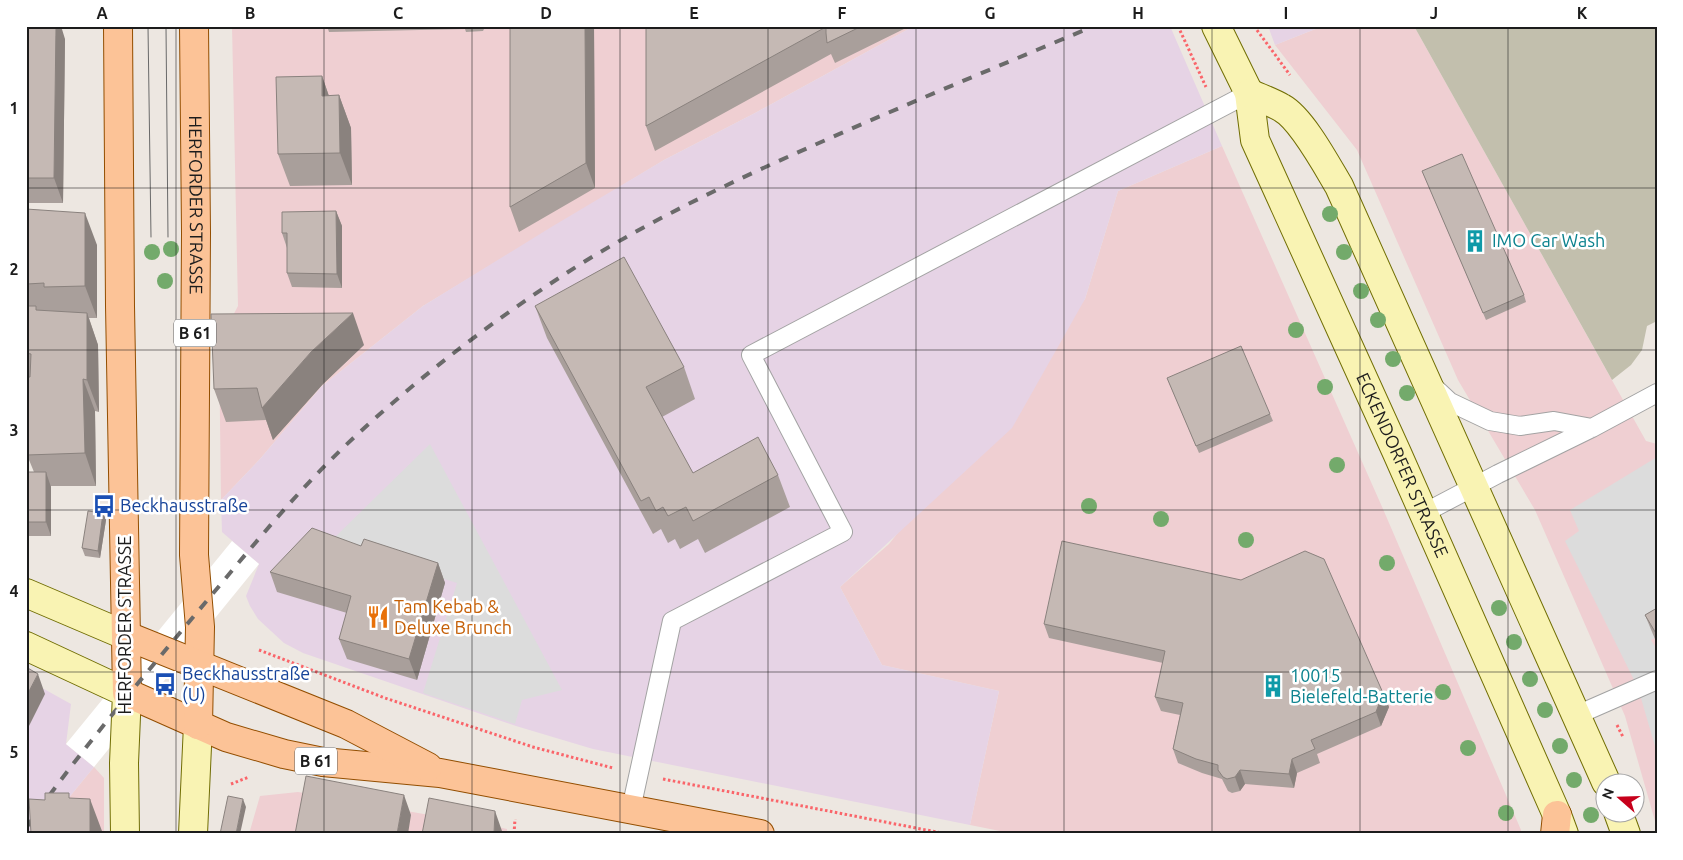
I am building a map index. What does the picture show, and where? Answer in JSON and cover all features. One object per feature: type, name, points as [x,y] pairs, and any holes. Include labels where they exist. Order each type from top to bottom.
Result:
[{"type":"main road","name":"HERFORDER STRASSE","points":[[118,26],[120,306],[127,636],[124,763],[125,834]]},
{"type":"main road","name":"HERFORDER STRASSE","points":[[193,834],[200,665],[200,627],[194,555],[196,233],[194,26]]},
{"type":"main road","name":"ECKENDORFER STRASSE","points":[[1216,26],[1249,93],[1255,140],[1424,513],[1559,827]]},
{"type":"main road","points":[[1249,93],[1284,108],[1301,127],[1339,186],[1602,772]]},
{"type":"main road","points":[[26,593],[200,665]]},
{"type":"main road","points":[[26,646],[127,693]]},
{"type":"main road","name":"B 61","points":[[200,665],[346,724],[440,773]]},
{"type":"main road","name":"B 61","points":[[127,693],[198,725],[252,746],[323,762],[440,773],[760,834]]},
{"type":"main road","points":[[1622,822],[1626,834]]},
{"type":"lane","points":[[631,810],[672,621],[843,532],[751,355],[1249,93]]},
{"type":"lane","points":[[1425,379],[1450,402],[1490,421],[1520,426],[1554,421],[1592,428]]},
{"type":"lane","points":[[1424,513],[1657,394]]},
{"type":"lane","points":[[1577,715],[1657,680]]},
{"type":"path","points":[[259,650],[385,698],[533,747],[638,774],[947,834]]},
{"type":"shaded area","points":[[232,26],[914,26],[755,113],[664,160],[423,306],[322,386],[260,459],[221,500],[219,342],[238,306]]},
{"type":"shaded area","points":[[914,26],[1170,26],[1222,146],[1118,191],[1085,299],[1012,428],[840,587],[882,665],[999,691],[970,825],[593,749],[516,726],[303,653],[284,643],[258,619],[246,596],[259,564],[222,532],[221,500],[260,459],[322,386],[423,306],[553,226],[664,160],[755,113]]},
{"type":"shaded area","points":[[1268,26],[1323,26],[1275,45]]},
{"type":"shaded area","points":[[1323,26],[1414,26],[1646,441],[1657,444],[1657,828],[1646,790],[1646,772],[1641,772],[1625,716],[1535,510],[1458,380],[1357,150],[1275,45]]},
{"type":"shaded area","points":[[1414,26],[1657,26],[1657,321],[1647,326],[1642,350],[1631,365],[1612,380]]},
{"type":"shaded area","points":[[1222,146],[1383,509],[1521,830],[1521,834],[1015,834],[970,825],[999,691],[882,665],[840,587],[889,544],[1085,299],[1118,191]]},
{"type":"shaded area","points":[[430,444],[562,690],[522,700],[515,724],[423,693],[457,583],[329,543]]},
{"type":"shaded area","points":[[1657,457],[1657,637],[1651,640],[1657,650],[1657,753],[1638,688],[1565,541],[1579,531],[1570,510]]},
{"type":"shaded area","points":[[26,679],[71,704],[66,744],[94,767],[39,834],[26,834]]},
{"type":"shaded area","points":[[94,767],[104,778],[104,834],[39,834]]},
{"type":"shaded area","points":[[298,792],[498,827],[507,829],[507,834],[249,834],[260,796]]},
{"type":"pier","points":[[232,541],[259,564],[94,767],[66,744]]},
{"type":"building","points":[[26,26],[56,26],[54,178],[26,178]]},
{"type":"building","points":[[510,26],[585,26],[586,163],[510,207]]},
{"type":"building","points":[[646,26],[824,26],[824,28],[646,126]]},
{"type":"building","points":[[826,26],[862,26],[827,43]]},
{"type":"building","points":[[322,76],[322,96],[339,95],[340,153],[278,154],[276,77]]},
{"type":"building","name":"IMO Car Wash","points":[[1462,154],[1524,295],[1483,313],[1422,171]]},
{"type":"building","points":[[26,209],[85,213],[85,286],[44,287],[44,283],[27,284]]},
{"type":"building","points":[[336,211],[337,274],[287,273],[287,233],[282,233],[282,212]]},
{"type":"building","points":[[624,257],[684,367],[646,387],[693,473],[758,437],[778,475],[693,521],[686,507],[668,516],[663,507],[656,511],[649,497],[641,501],[535,306]]},
{"type":"building","points":[[26,306],[36,306],[36,310],[87,313],[87,380],[83,379],[85,453],[27,455],[26,377],[30,377],[31,354],[26,353]]},
{"type":"building","points":[[353,313],[311,352],[262,408],[257,388],[214,389],[211,314]]},
{"type":"building","points":[[1241,346],[1270,414],[1196,446],[1167,378]]},
{"type":"building","points":[[26,472],[46,472],[46,522],[26,522]]},
{"type":"building","points":[[88,511],[103,513],[98,551],[82,548]]},
{"type":"building","points":[[312,528],[361,546],[364,539],[438,563],[409,659],[339,639],[351,596],[270,572]]},
{"type":"building","name":"10015 Bielefeld-Batterie","points":[[1062,541],[1241,580],[1305,551],[1324,559],[1383,693],[1376,712],[1311,740],[1315,749],[1292,759],[1289,774],[1240,770],[1235,777],[1227,779],[1223,777],[1218,770],[1218,765],[1196,759],[1173,749],[1183,703],[1155,697],[1165,651],[1044,624]]},
{"type":"building","points":[[1657,608],[1657,635],[1645,615]]},
{"type":"building","points":[[26,667],[38,674],[26,697]]},
{"type":"building","points":[[306,776],[404,795],[397,834],[295,834]]},
{"type":"building","points":[[45,793],[69,793],[69,798],[90,799],[90,834],[31,834],[29,799],[45,800]]},
{"type":"building","points":[[228,796],[243,799],[236,834],[220,834]]},
{"type":"building","points":[[429,798],[495,811],[494,834],[422,834]]},
{"type":"tram line","points":[[148,26],[151,237]]},
{"type":"tram line","points":[[166,26],[168,237]]},
{"type":"railway","points":[[26,828],[102,727],[282,511],[324,466],[373,420],[458,349],[579,265],[635,232],[693,202],[845,131],[1094,26]]},
{"type":"place","name":"IMO Car Wash","points":[[1475,241]]},
{"type":"place","name":"Beckhausstraße","points":[[104,506]]},
{"type":"place","name":"Tam Kebab & Deluxe Brunch","points":[[378,617]]},
{"type":"place","name":"Beckhausstraße (U)","points":[[165,684]]},
{"type":"place","name":"10015 Bielefeld-Batterie","points":[[1273,686]]}]
